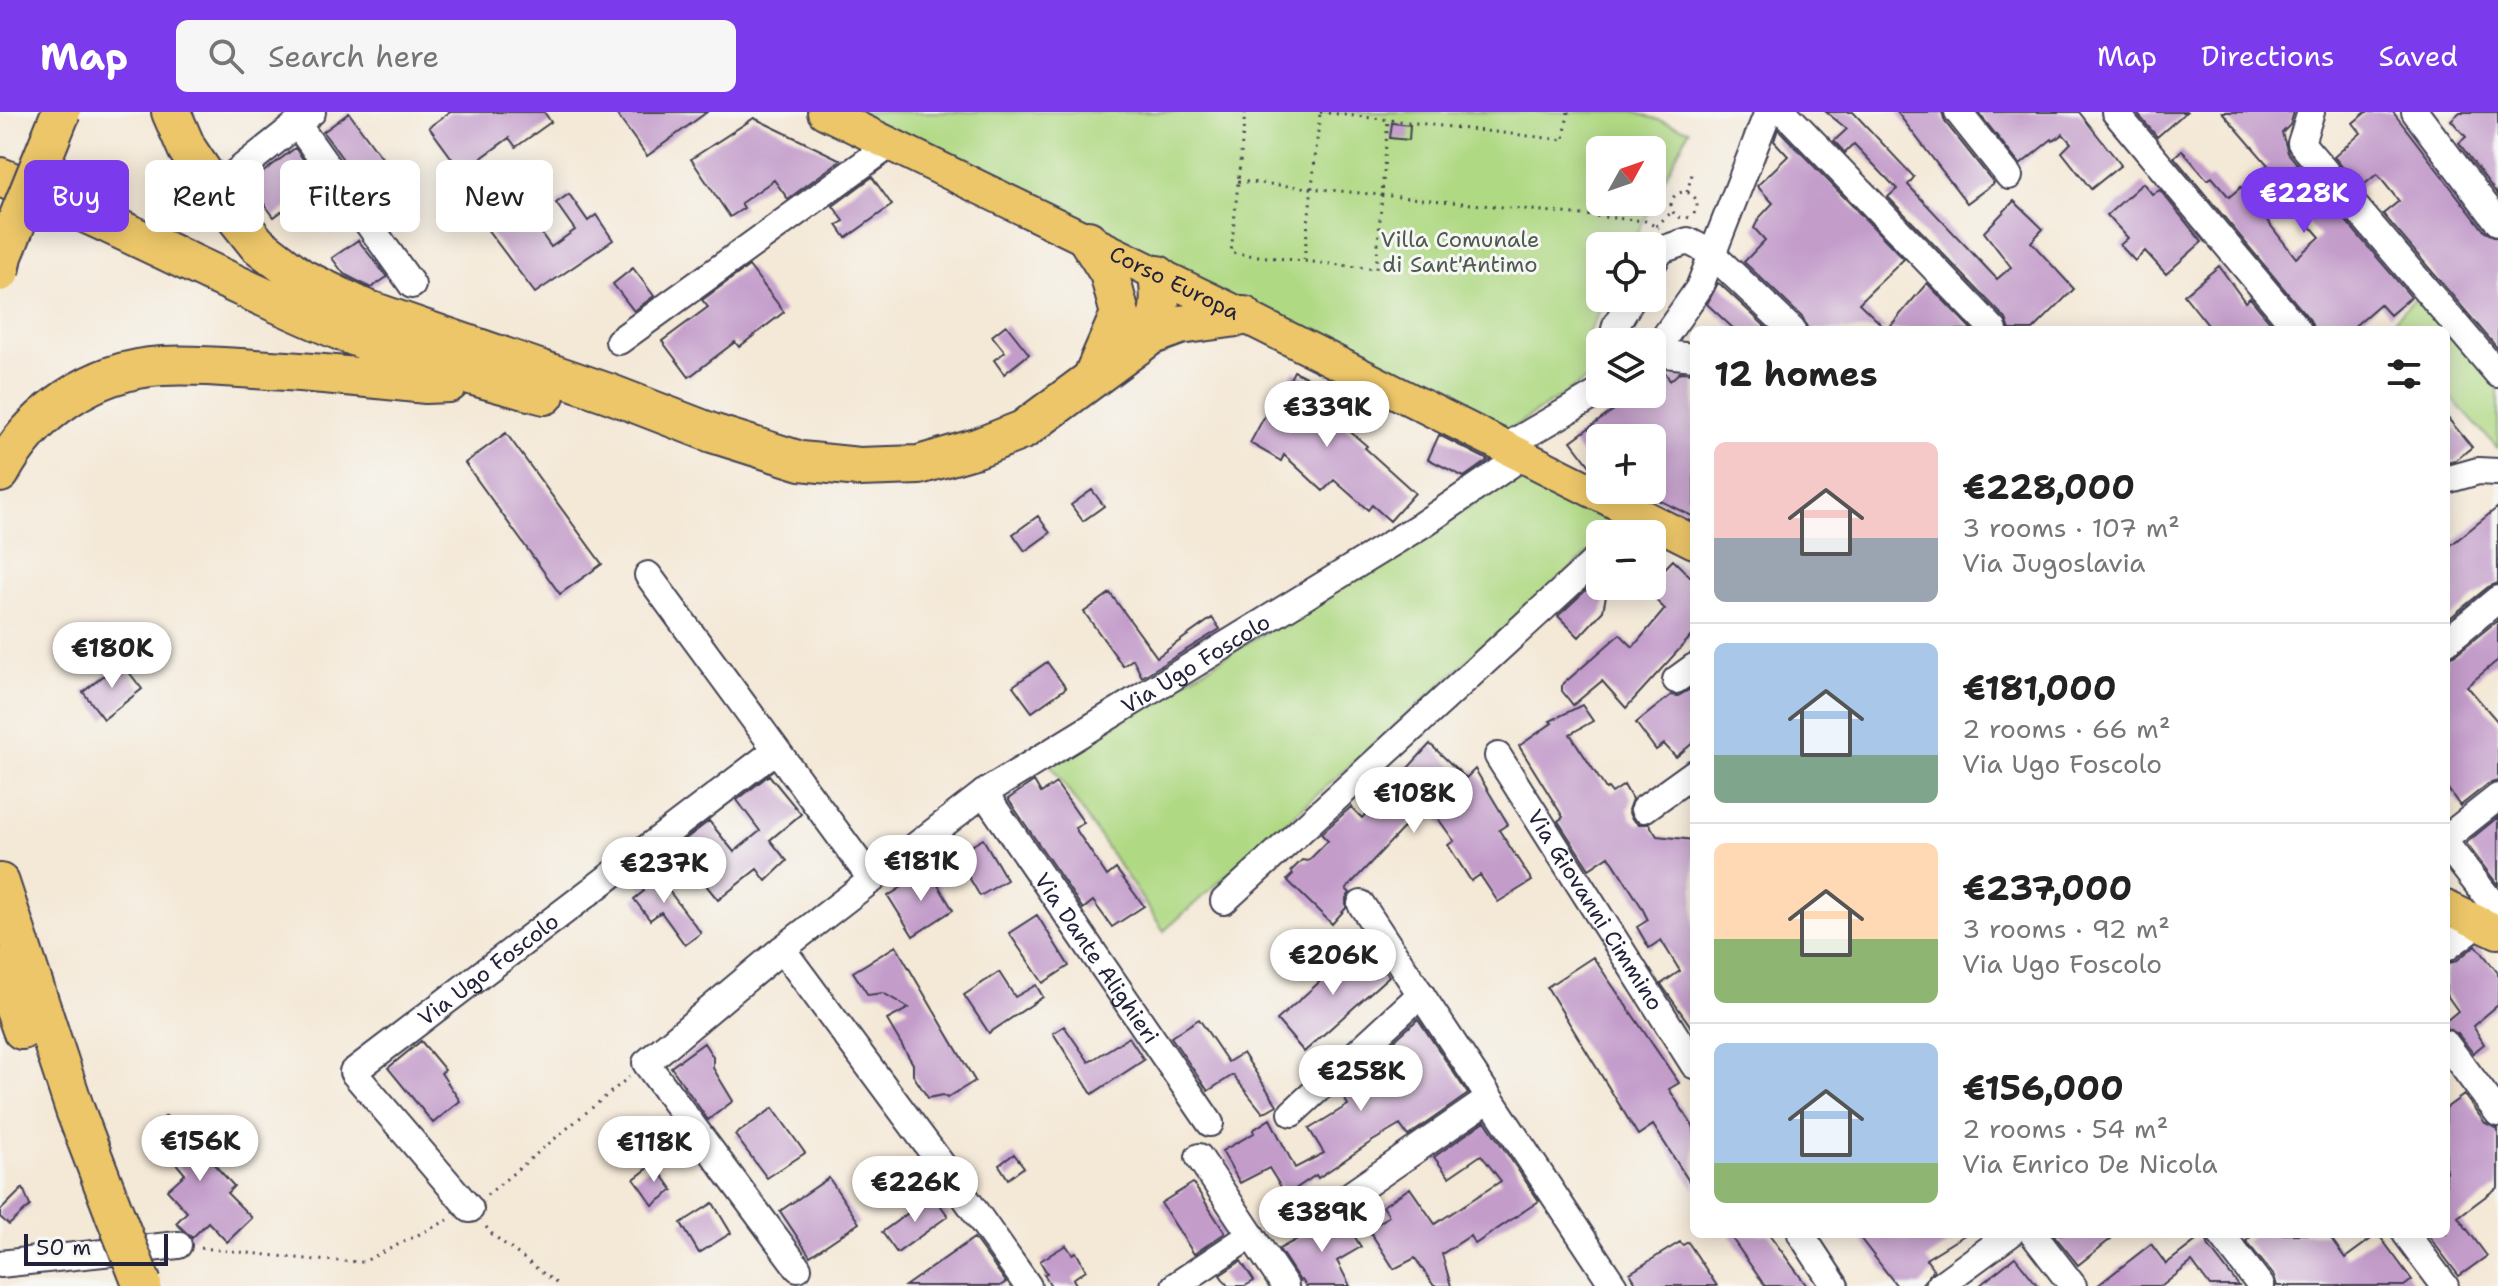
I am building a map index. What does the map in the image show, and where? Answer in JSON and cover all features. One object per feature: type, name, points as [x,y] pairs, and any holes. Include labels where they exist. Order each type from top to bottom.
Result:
[{"type":"highway","points":[[0,197],[35,112]]},
{"type":"highway","points":[[0,272],[3,256],[61,112]]},
{"type":"highway","points":[[171,112],[187,149],[218,195],[257,244],[301,278],[363,308],[611,394],[712,433],[801,461],[859,467],[919,465],[977,448],[1023,430],[1150,336],[1180,325],[1244,316]]},
{"type":"highway","points":[[0,177],[57,200],[350,335],[424,362],[712,433]]},
{"type":"highway","points":[[1088,240],[1109,273],[1120,314]]},
{"type":"highway","points":[[1093,376],[1120,314],[1158,275]]},
{"type":"highway","points":[[1150,336],[1162,301],[1158,275]]},
{"type":"highway","points":[[0,473],[33,427],[68,396],[89,385],[136,369],[186,365],[426,384],[487,380]]},
{"type":"highway","points":[[0,883],[75,1110],[102,1216]]},
{"type":"highway","points":[[0,968],[133,1285]]},
{"type":"main road","name":"Corso Europa","points":[[824,112],[1515,451],[1625,520]]},
{"type":"main road","name":"Corso Europa","points":[[1666,536],[1690,544]]},
{"type":"main road","points":[[2450,909],[2489,928]]},
{"type":"street","points":[[1666,336],[1699,288],[1768,112]]},
{"type":"street","points":[[1784,112],[1990,326]]},
{"type":"street","points":[[1958,112],[2009,176]]},
{"type":"street","points":[[2115,112],[2295,326]]},
{"type":"street","points":[[2311,112],[2301,143],[2498,374]]},
{"type":"street","points":[[2415,112],[2498,222]]},
{"type":"street","points":[[252,160],[304,118],[412,285]]},
{"type":"street","points":[[619,341],[891,144]]},
{"type":"street","points":[[1666,248],[1688,241],[1711,253],[1788,326]]},
{"type":"street","points":[[1666,355],[1690,357]]},
{"type":"street","name":"Via Ugo Foscolo","points":[[646,1063],[782,949],[984,793],[1423,524],[1515,451],[1586,402]]},
{"type":"street","points":[[2450,479],[2478,471],[2498,472]]},
{"type":"street","points":[[1224,901],[1586,569]]},
{"type":"street","points":[[648,575],[872,880]]},
{"type":"street","points":[[2450,639],[2498,599]]},
{"type":"street","name":"Via Ugo Foscolo","points":[[470,1209],[353,1072],[776,750]]},
{"type":"street","name":"Via Giovanni Cimmino","points":[[1498,756],[1690,1059]]},
{"type":"street","points":[[1644,809],[1690,776]]},
{"type":"street","name":"Via Dante Alighieri","points":[[984,793],[1210,1123]]},
{"type":"street","points":[[2450,838],[2498,797]]},
{"type":"street","points":[[2450,846],[2489,899],[2490,912],[2489,928],[2450,946]]},
{"type":"street","points":[[1361,904],[1614,1286]]},
{"type":"street","points":[[782,949],[945,1169],[1026,1285]]},
{"type":"street","points":[[1292,1113],[1421,994]]},
{"type":"street","points":[[2450,1049],[2498,1113]]},
{"type":"street","points":[[646,1063],[798,1268]]},
{"type":"street","points":[[1346,1198],[1489,1099]]},
{"type":"street","points":[[1199,1157],[1285,1286]]},
{"type":"street","points":[[1175,1286],[1251,1235]]},
{"type":"street","points":[[1804,1238],[1835,1286]]},
{"type":"street","points":[[1939,1286],[1997,1238]]},
{"type":"street","points":[[2036,1238],[2073,1286]]},
{"type":"street","points":[[2224,1238],[2261,1286]]},
{"type":"street","points":[[2409,1238],[2445,1286]]},
{"type":"street","points":[[0,1264],[178,1245]]},
{"type":"path","points":[[1245,112],[1231,253],[1376,269],[1388,119]]},
{"type":"path","points":[[1304,260],[1320,112],[1564,140],[1568,112]]},
{"type":"path","points":[[1687,192],[1692,174]]},
{"type":"path","points":[[1238,181],[1645,221]]},
{"type":"path","points":[[1687,192],[1696,200],[1694,213],[1683,218],[1673,211],[1672,203],[1675,196],[1687,192]]},
{"type":"path","points":[[1656,226],[1673,211]]},
{"type":"path","points":[[178,1245],[363,1262],[470,1209],[646,1063]]},
{"type":"path","points":[[470,1209],[493,1235],[560,1286]]},
{"type":"green space","name":"Villa Comunale di Sant'Antimo","points":[[852,112],[1634,112],[1689,130],[1666,176],[1666,136],[1586,136],[1586,216],[1646,216],[1638,232],[1586,232],[1586,312],[1599,312],[1591,328],[1586,328],[1586,380],[1506,432]]},
{"type":"green space","points":[[2418,296],[2444,326],[2388,326]]},
{"type":"green space","points":[[2450,333],[2498,388],[2498,449],[2450,396]]},
{"type":"green space","points":[[1521,475],[1607,520],[1586,520],[1586,555],[1164,931],[1050,764]]},
{"type":"building","points":[[450,112],[544,112],[551,122],[516,147],[509,138],[479,160],[453,160],[429,127]]},
{"type":"building","points":[[615,112],[707,112],[647,156]]},
{"type":"building","points":[[1826,112],[1853,112],[1914,177],[1908,185],[1997,279],[2011,267],[1984,232],[2014,201],[2043,229],[2031,242],[2074,289],[2037,326],[2009,326],[2006,319],[1888,197],[1897,189],[1854,144],[1845,153],[1834,141],[1847,129]]},
{"type":"building","points":[[1897,112],[1942,112],[1945,122],[1994,183],[1967,203]]},
{"type":"building","points":[[1978,112],[2079,112],[2121,165],[2091,189],[2062,152],[2071,143],[2063,134],[2020,165]]},
{"type":"building","points":[[2136,112],[2186,112],[2157,137]]},
{"type":"building","points":[[2222,112],[2294,112],[2290,125],[2282,133],[2288,153],[2411,297],[2390,315],[2380,304],[2355,326],[2312,326],[2174,157],[2182,150],[2207,180],[2212,177],[2229,197],[2241,187],[2296,258],[2320,237],[2261,170],[2268,165]]},
{"type":"building","points":[[2366,112],[2393,112],[2485,232],[2498,238],[2498,349],[2383,214],[2399,201],[2377,174],[2360,188],[2334,157],[2361,133],[2353,123]]},
{"type":"building","points":[[2460,112],[2498,112],[2498,195],[2459,143],[2466,137],[2451,120]]},
{"type":"building","points":[[349,113],[383,160],[344,160],[323,132]]},
{"type":"building","points":[[754,118],[841,160],[788,199],[774,180],[741,203],[744,208],[730,217],[691,159]]},
{"type":"building","points":[[1392,123],[1410,125],[1409,140],[1390,138]]},
{"type":"building","points":[[1778,129],[1904,259],[1859,303],[1883,326],[1806,326],[1803,318],[1744,262],[1765,240],[1754,228],[1773,203],[1757,186],[1788,156],[1774,141]]},
{"type":"building","points":[[295,148],[304,160],[280,160],[280,213],[274,217],[264,203],[264,172]]},
{"type":"building","points":[[872,177],[892,205],[846,238],[837,225],[844,221],[833,206]]},
{"type":"building","points":[[2143,183],[2152,194],[2160,190],[2202,242],[2166,274],[2145,251],[2135,261],[2120,245],[2128,238],[2107,215]]},
{"type":"building","points":[[569,194],[588,221],[596,215],[613,240],[535,293],[489,232],[540,232],[551,247],[575,230],[556,203]]},
{"type":"building","points":[[358,240],[387,277],[371,288],[344,274],[332,258]]},
{"type":"building","points":[[749,266],[784,312],[739,347],[735,342],[689,377],[662,341],[708,307],[702,300]]},
{"type":"building","points":[[2219,266],[2245,302],[2250,298],[2274,326],[2209,326],[2184,295]]},
{"type":"building","points":[[633,268],[654,296],[634,311],[613,284]]},
{"type":"building","points":[[1718,283],[1765,326],[1731,326],[1707,304]]},
{"type":"building","points":[[1927,283],[1968,326],[1890,326]]},
{"type":"building","points":[[1006,325],[1029,354],[1004,374],[994,360],[1005,352],[992,336]]},
{"type":"building","points":[[1294,371],[1323,386],[1315,400],[1325,406],[1324,409],[1415,493],[1390,521],[1372,505],[1368,510],[1334,480],[1323,491],[1284,455],[1281,461],[1250,443],[1274,399],[1279,401]]},
{"type":"building","points":[[1680,372],[1690,373],[1690,515],[1666,504],[1666,424],[1595,424],[1617,408],[1666,408],[1666,374],[1670,381]]},
{"type":"building","points":[[2450,421],[2472,447],[2450,462]]},
{"type":"building","points":[[1586,430],[1586,461],[1571,441]]},
{"type":"building","points":[[506,433],[602,564],[560,594],[465,463]]},
{"type":"building","points":[[1439,435],[1488,460],[1464,477],[1428,459]]},
{"type":"building","points":[[1092,490],[1104,506],[1083,521],[1071,505]]},
{"type":"building","points":[[2498,507],[2498,583],[2488,587],[2450,618],[2450,546]]},
{"type":"building","points":[[1038,516],[1050,533],[1025,551],[1013,534]]},
{"type":"building","points":[[1673,560],[1690,576],[1690,637],[1626,708],[1602,681],[1573,705],[1562,691],[1562,685],[1620,634],[1633,647],[1665,609],[1656,600],[1666,600],[1666,567]]},
{"type":"building","points":[[1586,590],[1586,600],[1605,600],[1603,611],[1579,637],[1558,616]]},
{"type":"building","points":[[1110,593],[1157,657],[1212,618],[1220,629],[1142,677],[1133,659],[1123,666],[1084,612]]},
{"type":"building","points":[[2498,620],[2498,660],[2467,686],[2498,722],[2498,781],[2488,784],[2460,806],[2450,792],[2450,656]]},
{"type":"building","points":[[121,662],[142,689],[104,719],[83,692]]},
{"type":"building","points":[[1047,662],[1066,688],[1032,712],[1013,686]]},
{"type":"building","points":[[1690,689],[1690,745],[1676,757],[1664,744],[1656,750],[1636,723],[1671,695],[1678,696]]},
{"type":"building","points":[[1582,705],[1593,721],[1570,734],[1606,789],[1612,793],[1624,785],[1632,799],[1628,810],[1631,818],[1638,824],[1649,824],[1657,836],[1690,840],[1690,1025],[1661,984],[1680,971],[1661,940],[1649,948],[1637,927],[1648,920],[1641,906],[1609,856],[1589,869],[1558,821],[1563,817],[1519,746],[1552,723],[1550,721]]},
{"type":"building","points":[[1430,744],[1466,778],[1475,769],[1508,824],[1499,830],[1532,881],[1498,902],[1480,875],[1471,881],[1448,845],[1454,841],[1427,803],[1346,889],[1350,893],[1346,898],[1346,908],[1332,924],[1287,880],[1293,874],[1291,871],[1302,860],[1308,861],[1328,841],[1321,834],[1351,807],[1362,818]]},
{"type":"building","points":[[769,775],[801,814],[770,840],[787,861],[766,881],[757,869],[718,900],[675,847],[709,821],[734,852],[760,831],[737,800]]},
{"type":"building","points":[[1034,781],[1041,793],[1056,783],[1084,823],[1075,828],[1107,876],[1116,869],[1144,906],[1112,927],[1093,901],[1083,909],[1008,799]]},
{"type":"building","points":[[2498,817],[2498,885],[2466,843]]},
{"type":"building","points":[[983,839],[1007,880],[980,896],[956,855]]},
{"type":"building","points":[[650,866],[701,933],[685,945],[661,912],[650,920],[634,899],[644,891],[634,878]]},
{"type":"building","points":[[929,870],[953,910],[913,936],[888,896]]},
{"type":"building","points":[[1037,915],[1069,966],[1043,983],[1009,933]]},
{"type":"building","points":[[1364,942],[1389,976],[1304,1052],[1277,1020]]},
{"type":"building","points":[[2476,945],[2498,973],[2498,1005],[2473,1026],[2484,1044],[2473,1053],[2458,1034],[2450,1030],[2450,1018],[2458,1011],[2450,1000],[2450,963]]},
{"type":"building","points":[[896,946],[975,1081],[947,1098],[943,1095],[928,1098],[913,1075],[913,1064],[887,1020],[909,1008],[883,993],[868,995],[853,972]]},
{"type":"building","points":[[1593,957],[1679,1083],[1669,1089],[1690,1122],[1690,1183],[1653,1125],[1638,1135],[1547,987]]},
{"type":"building","points":[[999,972],[1015,997],[1036,985],[1043,997],[989,1033],[964,995]]},
{"type":"building","points":[[1199,1019],[1228,1062],[1243,1053],[1277,1105],[1263,1113],[1233,1075],[1208,1091],[1171,1037]]},
{"type":"building","points":[[1418,1019],[1468,1094],[1408,1136],[1400,1125],[1286,1195],[1269,1168],[1240,1183],[1222,1151],[1254,1133],[1253,1130],[1270,1119],[1295,1168],[1324,1153],[1309,1129],[1348,1105],[1343,1096],[1380,1072],[1373,1060]]},
{"type":"building","points":[[1064,1026],[1089,1062],[1129,1037],[1144,1060],[1092,1094],[1053,1033]]},
{"type":"building","points":[[421,1041],[445,1070],[441,1073],[460,1101],[433,1123],[388,1068]]},
{"type":"building","points":[[704,1043],[713,1057],[713,1068],[733,1101],[708,1120],[671,1067]]},
{"type":"building","points":[[2464,1095],[2485,1123],[2498,1129],[2498,1187],[2458,1217],[2487,1256],[2459,1276],[2430,1238],[2450,1238],[2450,1105]]},
{"type":"building","points":[[773,1108],[805,1153],[767,1178],[735,1135]]},
{"type":"building","points":[[166,1116],[176,1127],[189,1117],[208,1138],[198,1147],[234,1186],[227,1193],[252,1218],[227,1242],[208,1222],[192,1238],[176,1223],[187,1212],[167,1190],[185,1174],[154,1127]]},
{"type":"building","points":[[1485,1121],[1539,1201],[1475,1244],[1470,1236],[1442,1254],[1451,1286],[1434,1286],[1415,1258],[1394,1269],[1369,1230],[1389,1216],[1383,1206],[1410,1188],[1435,1224],[1501,1181],[1481,1155],[1449,1177],[1434,1157]]},
{"type":"building","points":[[1014,1154],[1024,1167],[1008,1179],[999,1165]]},
{"type":"building","points":[[654,1164],[673,1190],[653,1205],[634,1179]]},
{"type":"building","points":[[829,1178],[859,1223],[810,1256],[780,1211]]},
{"type":"building","points":[[1193,1183],[1225,1233],[1194,1254],[1161,1203]]},
{"type":"building","points":[[23,1188],[30,1206],[9,1225],[0,1217],[0,1211]]},
{"type":"building","points":[[933,1195],[948,1216],[897,1253],[882,1232]]},
{"type":"building","points":[[713,1203],[731,1233],[699,1253],[681,1223]]},
{"type":"building","points":[[1341,1215],[1361,1247],[1337,1261],[1350,1286],[1306,1286],[1279,1249]]},
{"type":"building","points":[[974,1238],[1006,1282],[1000,1286],[905,1286]]},
{"type":"building","points":[[1732,1238],[1772,1238],[1807,1286],[1765,1286]]},
{"type":"building","points":[[1860,1238],[1960,1238],[1926,1259],[1934,1270],[1920,1286],[1897,1286]]},
{"type":"building","points":[[2056,1238],[2112,1238],[2078,1265]]},
{"type":"building","points":[[2200,1238],[2206,1238],[2209,1247],[2239,1286],[2210,1286],[2192,1262],[2162,1286],[2097,1286],[2151,1244],[2166,1264]]},
{"type":"building","points":[[2249,1238],[2331,1238],[2345,1258],[2372,1238],[2381,1238],[2412,1280],[2404,1286],[2277,1286],[2274,1276],[2246,1241]]},
{"type":"building","points":[[1680,1242],[1683,1245],[1688,1242],[1717,1286],[1638,1286],[1630,1273]]},
{"type":"building","points":[[1066,1245],[1072,1254],[1076,1252],[1086,1270],[1073,1279],[1077,1286],[1051,1286],[1040,1261]]},
{"type":"building","points":[[2015,1257],[2038,1286],[1979,1286]]},
{"type":"building","points":[[1241,1261],[1254,1281],[1245,1286],[1228,1286],[1220,1275]]}]
